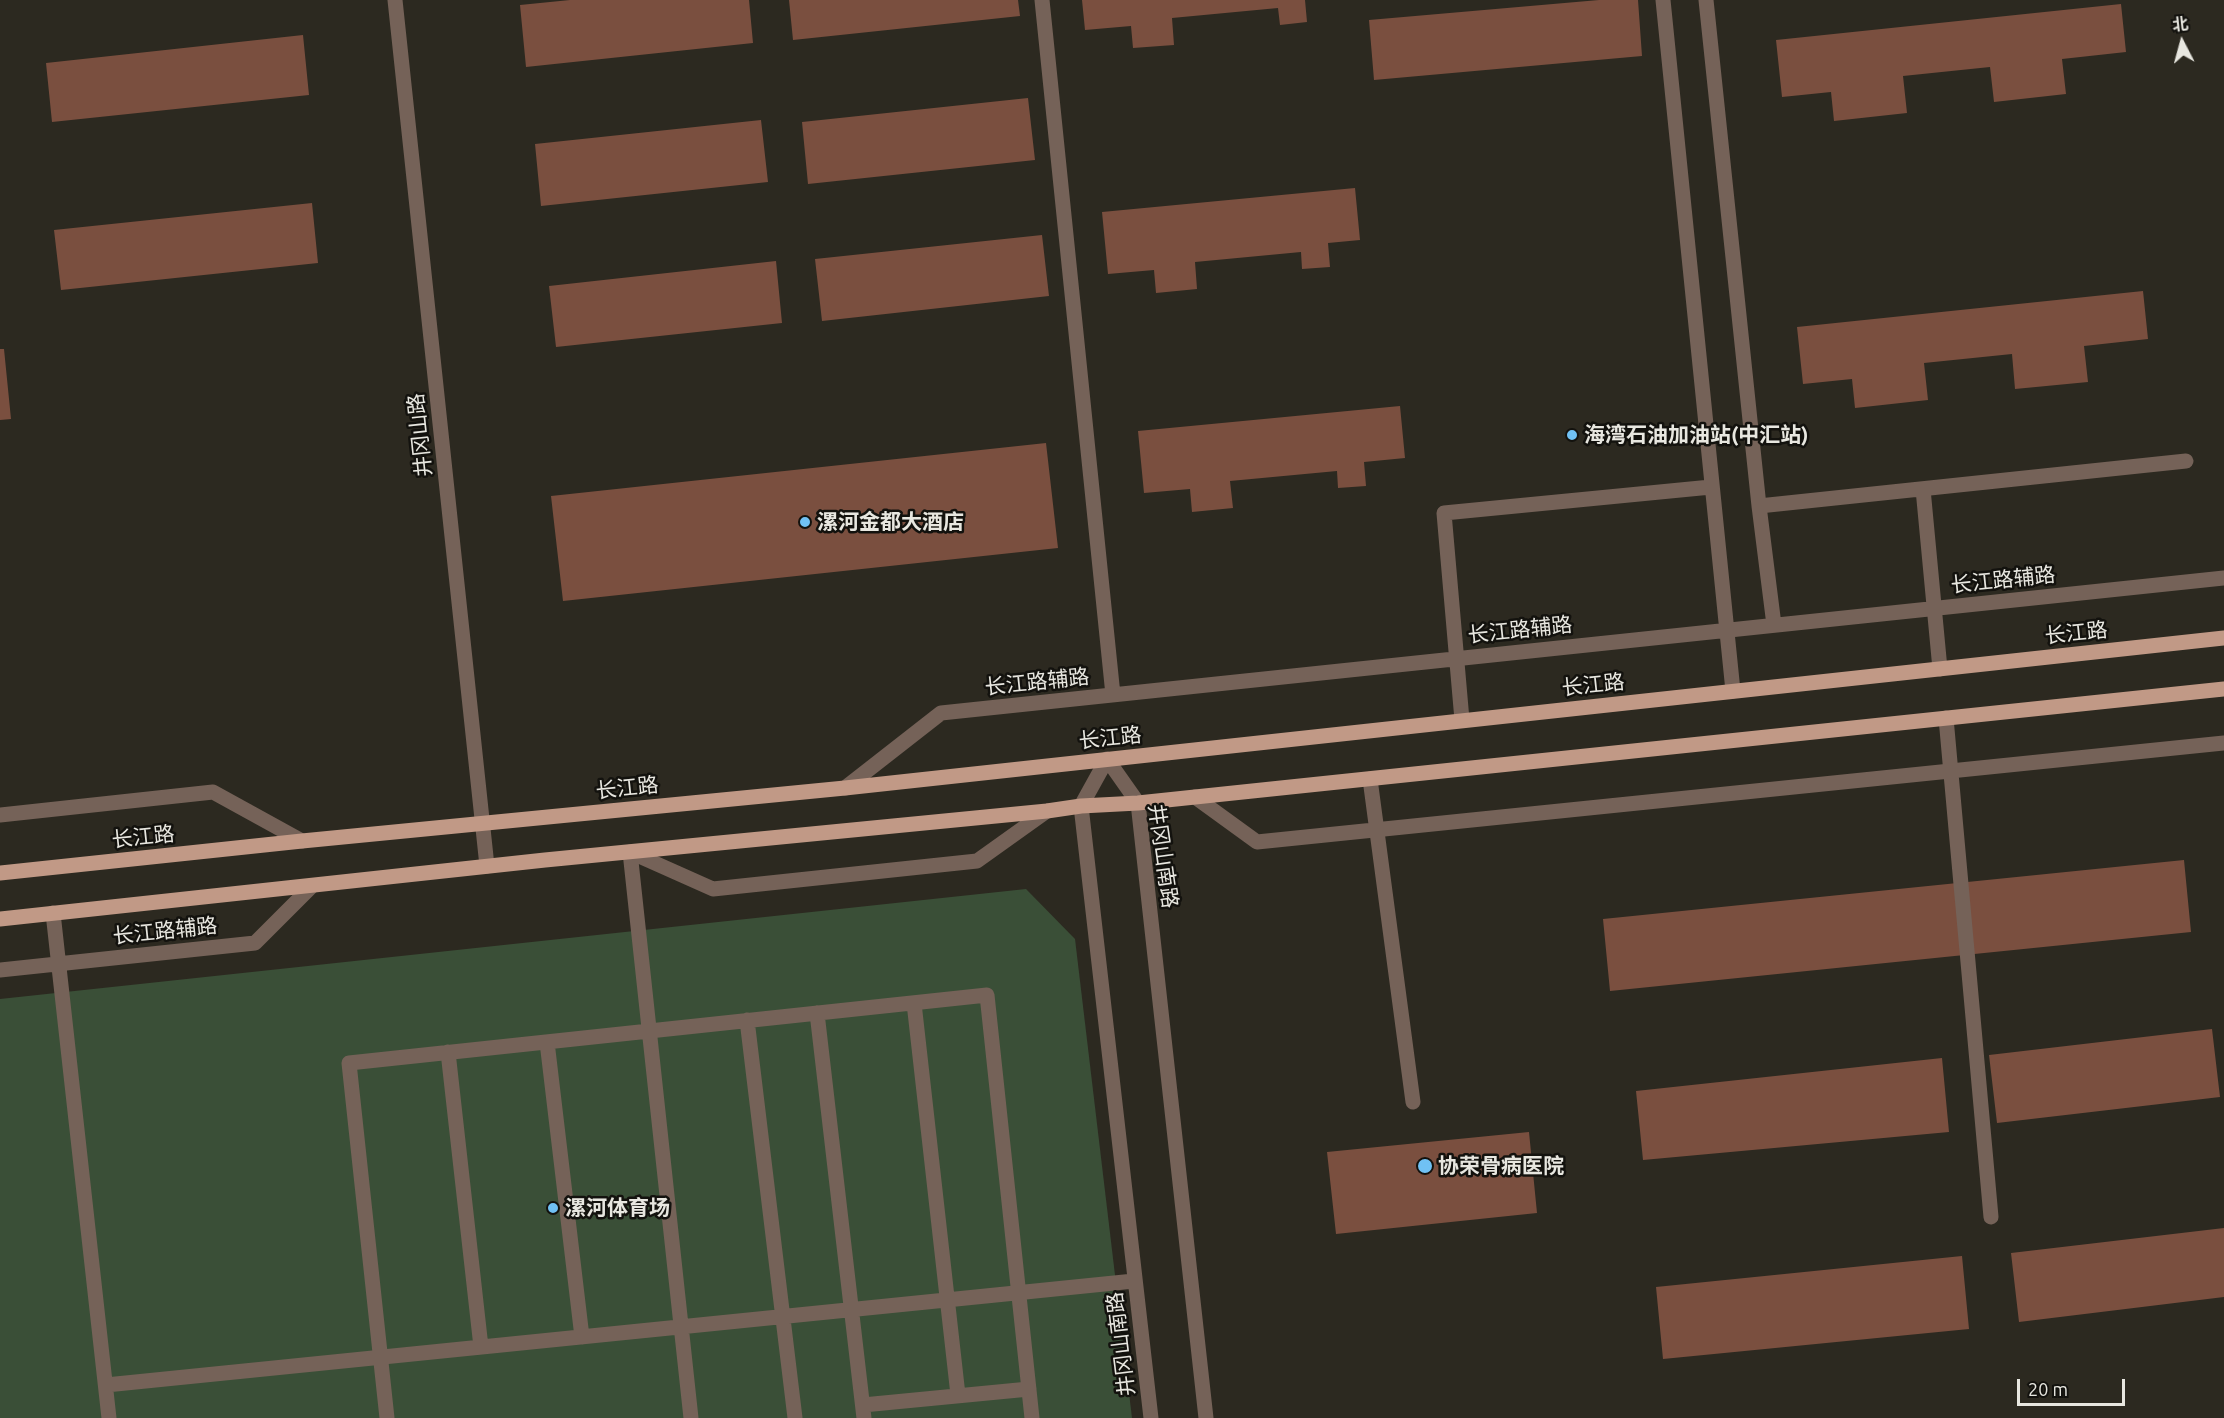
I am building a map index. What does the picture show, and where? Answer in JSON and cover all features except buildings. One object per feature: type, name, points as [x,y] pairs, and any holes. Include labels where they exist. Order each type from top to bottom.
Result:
[{"type":"main road","name":"长江路","points":[[0,873],[845,788],[2224,638]]},
{"type":"main road","points":[[0,919],[487,866],[1047,812],[1081,806],[1138,803],[2224,689]]},
{"type":"street","name":"井冈山路","points":[[395,0],[487,866]]},
{"type":"street","points":[[1042,0],[1113,695]]},
{"type":"street","points":[[1663,0],[1733,691]]},
{"type":"street","points":[[1706,0],[1759,506],[1774,625]]},
{"type":"street","points":[[1759,506],[2186,461]]},
{"type":"street","points":[[1462,720],[1444,513],[1711,487]]},
{"type":"street","points":[[1923,489],[1941,669]]},
{"type":"street","name":"长江路辅路","points":[[845,788],[941,713],[2224,578]]},
{"type":"street","points":[[1946,718],[1990,1217]]},
{"type":"street","points":[[1195,796],[1257,842],[2224,743]]},
{"type":"street","points":[[1081,806],[1107,759]]},
{"type":"street","name":"井冈山南路","points":[[1107,759],[1138,803],[1206,1418]]},
{"type":"street","points":[[1370,779],[1413,1102]]},
{"type":"street","points":[[0,815],[213,792],[302,841]]},
{"type":"street","name":"井冈山南路","points":[[1081,806],[1151,1418]]},
{"type":"street","points":[[630,852],[713,889],[977,861],[1047,812]]},
{"type":"street","points":[[630,852],[691,1418]]},
{"type":"street","name":"长江路辅路","points":[[0,970],[255,943],[312,886]]},
{"type":"street","points":[[52,913],[109,1418]]},
{"type":"street","points":[[387,1418],[349,1063],[987,995],[1032,1418]]},
{"type":"street","points":[[914,1003],[958,1395]]},
{"type":"street","points":[[817,1013],[863,1411],[958,1395],[1029,1389]]},
{"type":"street","points":[[747,1020],[795,1418]]},
{"type":"street","points":[[548,1042],[582,1337]]},
{"type":"street","points":[[448,1052],[481,1347]]},
{"type":"street","points":[[106,1385],[1134,1281]]},
{"type":"green space","name":"漯河体育场","points":[[1026,889],[1075,939],[1132,1418],[0,1418],[0,999]]},
{"type":"place","name":"海湾石油加油站(中汇站)","points":[[1572,435]]},
{"type":"place","name":"漯河金都大酒店","points":[[805,522]]},
{"type":"place","name":"协荣骨病医院","points":[[1425,1166]]},
{"type":"place","name":"漯河体育场","points":[[553,1208]]}]
